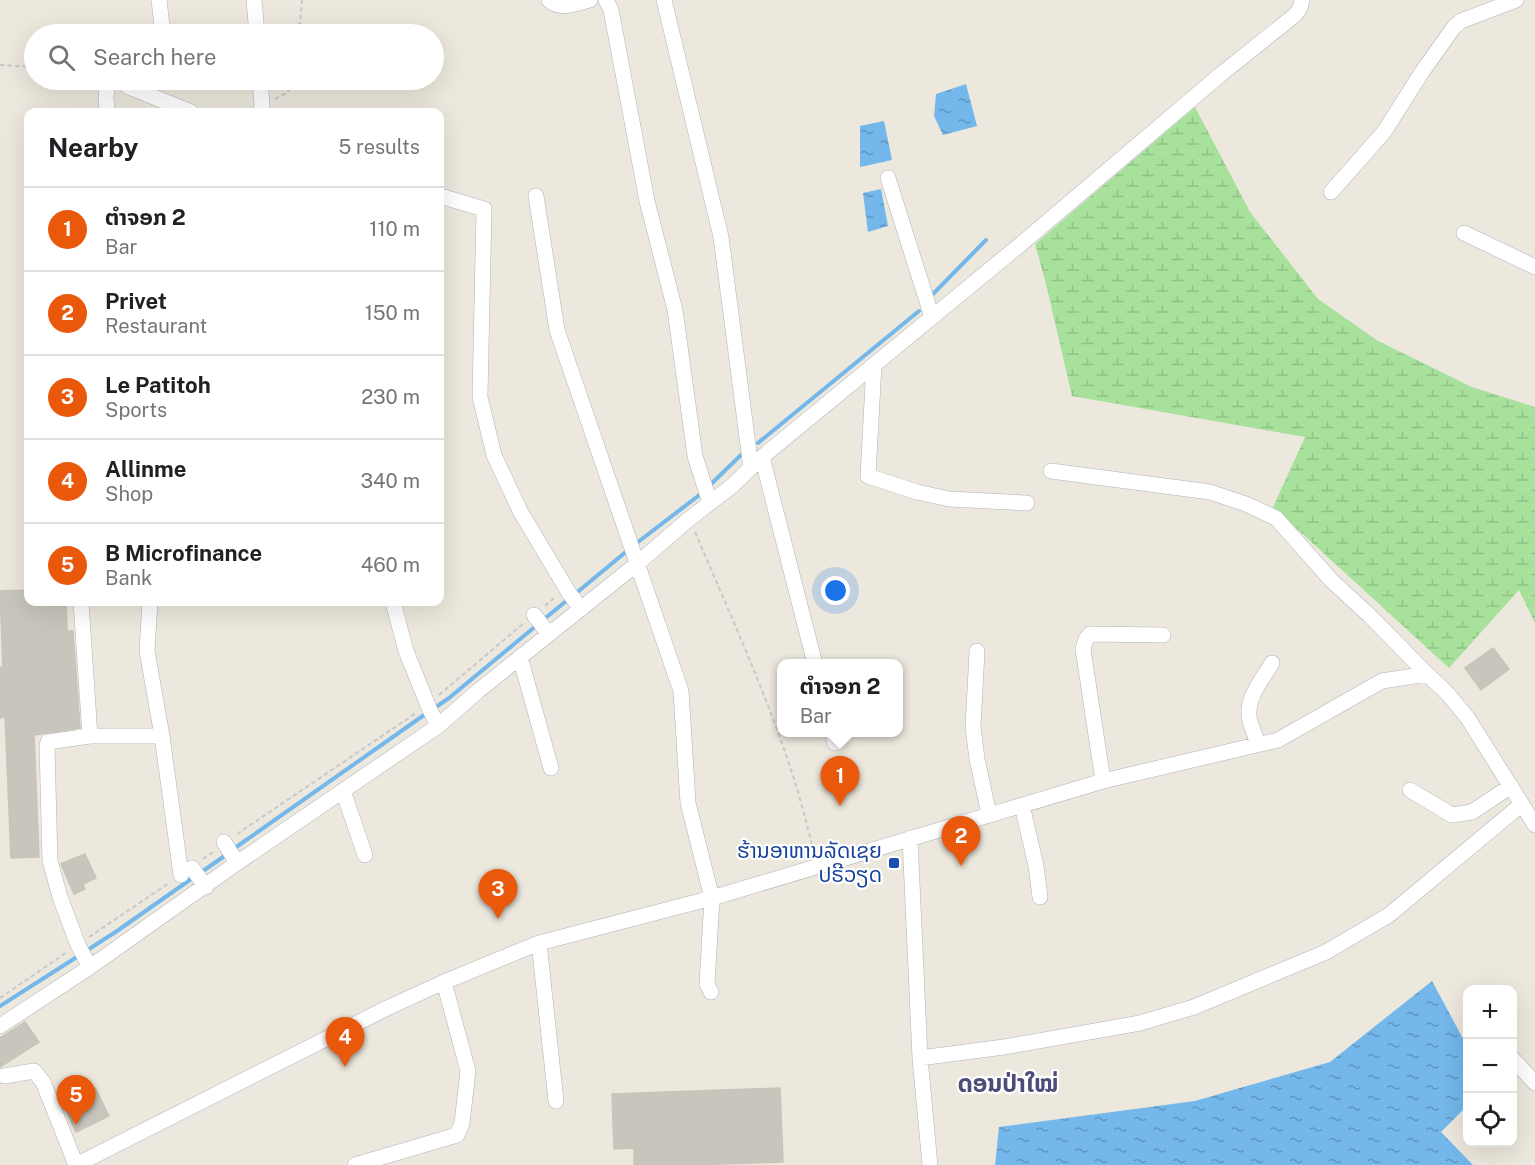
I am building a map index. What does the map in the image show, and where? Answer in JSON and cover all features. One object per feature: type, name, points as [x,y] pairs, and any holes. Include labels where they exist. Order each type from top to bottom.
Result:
[{"type":"street","points":[[159,0],[162,24]]},
{"type":"street","points":[[254,0],[256,24]]},
{"type":"street","points":[[549,0],[553,4],[563,6],[590,0]]},
{"type":"street","points":[[606,0],[611,10],[647,201],[675,310],[695,456],[708,499]]},
{"type":"street","points":[[664,0],[721,237],[757,462],[814,659]]},
{"type":"street","points":[[0,1026],[83,954],[230,852],[343,791],[432,714],[478,691],[520,657],[541,624],[573,599],[638,563],[689,519],[708,499],[732,486],[757,462],[1295,15],[1302,0]]},
{"type":"street","points":[[1332,192],[1384,132],[1454,27],[1461,21],[1516,0]]},
{"type":"street","points":[[107,90],[107,108]]},
{"type":"street","points":[[136,90],[181,108]]},
{"type":"street","points":[[260,90],[261,108]]},
{"type":"street","points":[[888,178],[932,317]]},
{"type":"street","points":[[536,196],[557,330],[681,691],[688,803],[712,898],[707,984],[711,992]]},
{"type":"street","points":[[444,197],[484,209],[480,397],[494,455],[520,511],[573,599]]},
{"type":"street","points":[[1464,233],[1535,267]]},
{"type":"street","points":[[874,365],[868,476],[917,492],[949,499],[1027,503]]},
{"type":"street","points":[[1051,471],[1210,492],[1246,504],[1276,518],[1332,581],[1447,693],[1467,717],[1535,825]]},
{"type":"street","points":[[81,606],[90,736]]},
{"type":"street","points":[[150,606],[147,651],[162,736],[195,876]]},
{"type":"street","points":[[394,606],[406,651],[432,714]]},
{"type":"street","points":[[1103,781],[1083,649],[1086,639],[1090,634],[1162,635]]},
{"type":"street","points":[[977,651],[973,727],[977,759],[990,814]]},
{"type":"street","points":[[520,657],[551,768]]},
{"type":"street","points":[[1258,744],[1248,709],[1252,697],[1272,663]]},
{"type":"street","points":[[4,1076],[34,1071],[43,1082],[76,1165],[385,1009],[539,943],[712,898],[1103,781],[1278,740],[1382,681],[1427,674]]},
{"type":"street","points":[[83,954],[60,897],[50,861],[46,746],[48,742],[90,736],[162,736]]},
{"type":"street","points":[[1410,790],[1452,815],[1472,812],[1510,786]]},
{"type":"street","points":[[343,791],[365,855]]},
{"type":"street","points":[[920,1058],[1004,1047],[1140,1023],[1194,1007],[1315,957],[1389,915],[1522,804]]},
{"type":"street","points":[[1022,805],[1036,866],[1040,897]]},
{"type":"street","points":[[910,838],[920,1058],[930,1165]]},
{"type":"street","points":[[539,943],[556,1101]]},
{"type":"street","points":[[355,1165],[458,1135],[462,1124],[468,1071],[444,982]]},
{"type":"street","points":[[1517,1063],[1535,1083]]},
{"type":"path","points":[[300,24],[302,0]]},
{"type":"path","points":[[0,65],[24,66]]},
{"type":"path","points":[[263,108],[289,90]]},
{"type":"path","points":[[689,519],[777,733]]},
{"type":"path","points":[[0,998],[83,954],[432,714],[573,599]]},
{"type":"path","points":[[779,737],[795,782],[818,867]]},
{"type":"green space","points":[[1195,107],[1250,212],[1318,299],[1378,341],[1472,387],[1535,407],[1535,623],[1519,590],[1449,668],[1273,507],[1305,437],[1072,396],[1035,244]]},
{"type":"water","points":[[966,84],[977,126],[943,135],[934,116],[936,94]]},
{"type":"water","points":[[884,121],[892,160],[860,167],[860,126]]},
{"type":"water","points":[[881,189],[888,226],[868,232],[863,193]]},
{"type":"water","points":[[1432,981],[1463,1039],[1463,1110],[1441,1132],[1473,1165],[995,1165],[999,1127],[1195,1101],[1330,1062]]},
{"type":"building","points":[[24,590],[24,606],[66,606],[67,631],[73,631],[80,728],[34,735],[39,857],[11,858],[5,717],[0,718],[0,667],[3,667],[0,591]]},
{"type":"building","points":[[1493,648],[1509,669],[1481,690],[1465,668]]},
{"type":"building","points":[[85,854],[96,878],[83,884],[85,889],[74,894],[61,864]]},
{"type":"building","points":[[25,1022],[39,1042],[0,1067],[0,1038]]},
{"type":"building","points":[[95,1088],[109,1116],[76,1132],[63,1104]]},
{"type":"building","points":[[780,1088],[783,1162],[634,1165],[634,1148],[614,1149],[612,1094]]},
{"type":"waterway","points":[[933,294],[986,240]]},
{"type":"waterway","points":[[758,443],[919,311]]},
{"type":"waterway","points":[[709,486],[741,455]]},
{"type":"waterway","points":[[638,542],[702,493]]},
{"type":"waterway","points":[[575,594],[627,551]]},
{"type":"waterway","points":[[543,620],[570,598]]},
{"type":"waterway","points":[[433,709],[537,625]]},
{"type":"waterway","points":[[232,850],[427,713]]},
{"type":"waterway","points":[[200,873],[226,855]]},
{"type":"waterway","points":[[86,951],[194,877]]},
{"type":"waterway","points":[[0,1006],[80,955]]},
{"type":"place","name":"ຕຳຈອກ 2","points":[[840,806]]},
{"type":"place","name":"ຮ້ານອາຫານລັດເຊຍ ປຣີວຽດ","points":[[894,863]]},
{"type":"place","name":"Privet","points":[[961,866]]},
{"type":"place","name":"Le Patitoh","points":[[498,919]]},
{"type":"place","name":"Allinme","points":[[345,1067]]},
{"type":"place","name":"B Microfinance","points":[[76,1125]]},
{"type":"district","name":"ດອນປ່າໃໝ່","points":[[1008,1084]]}]
